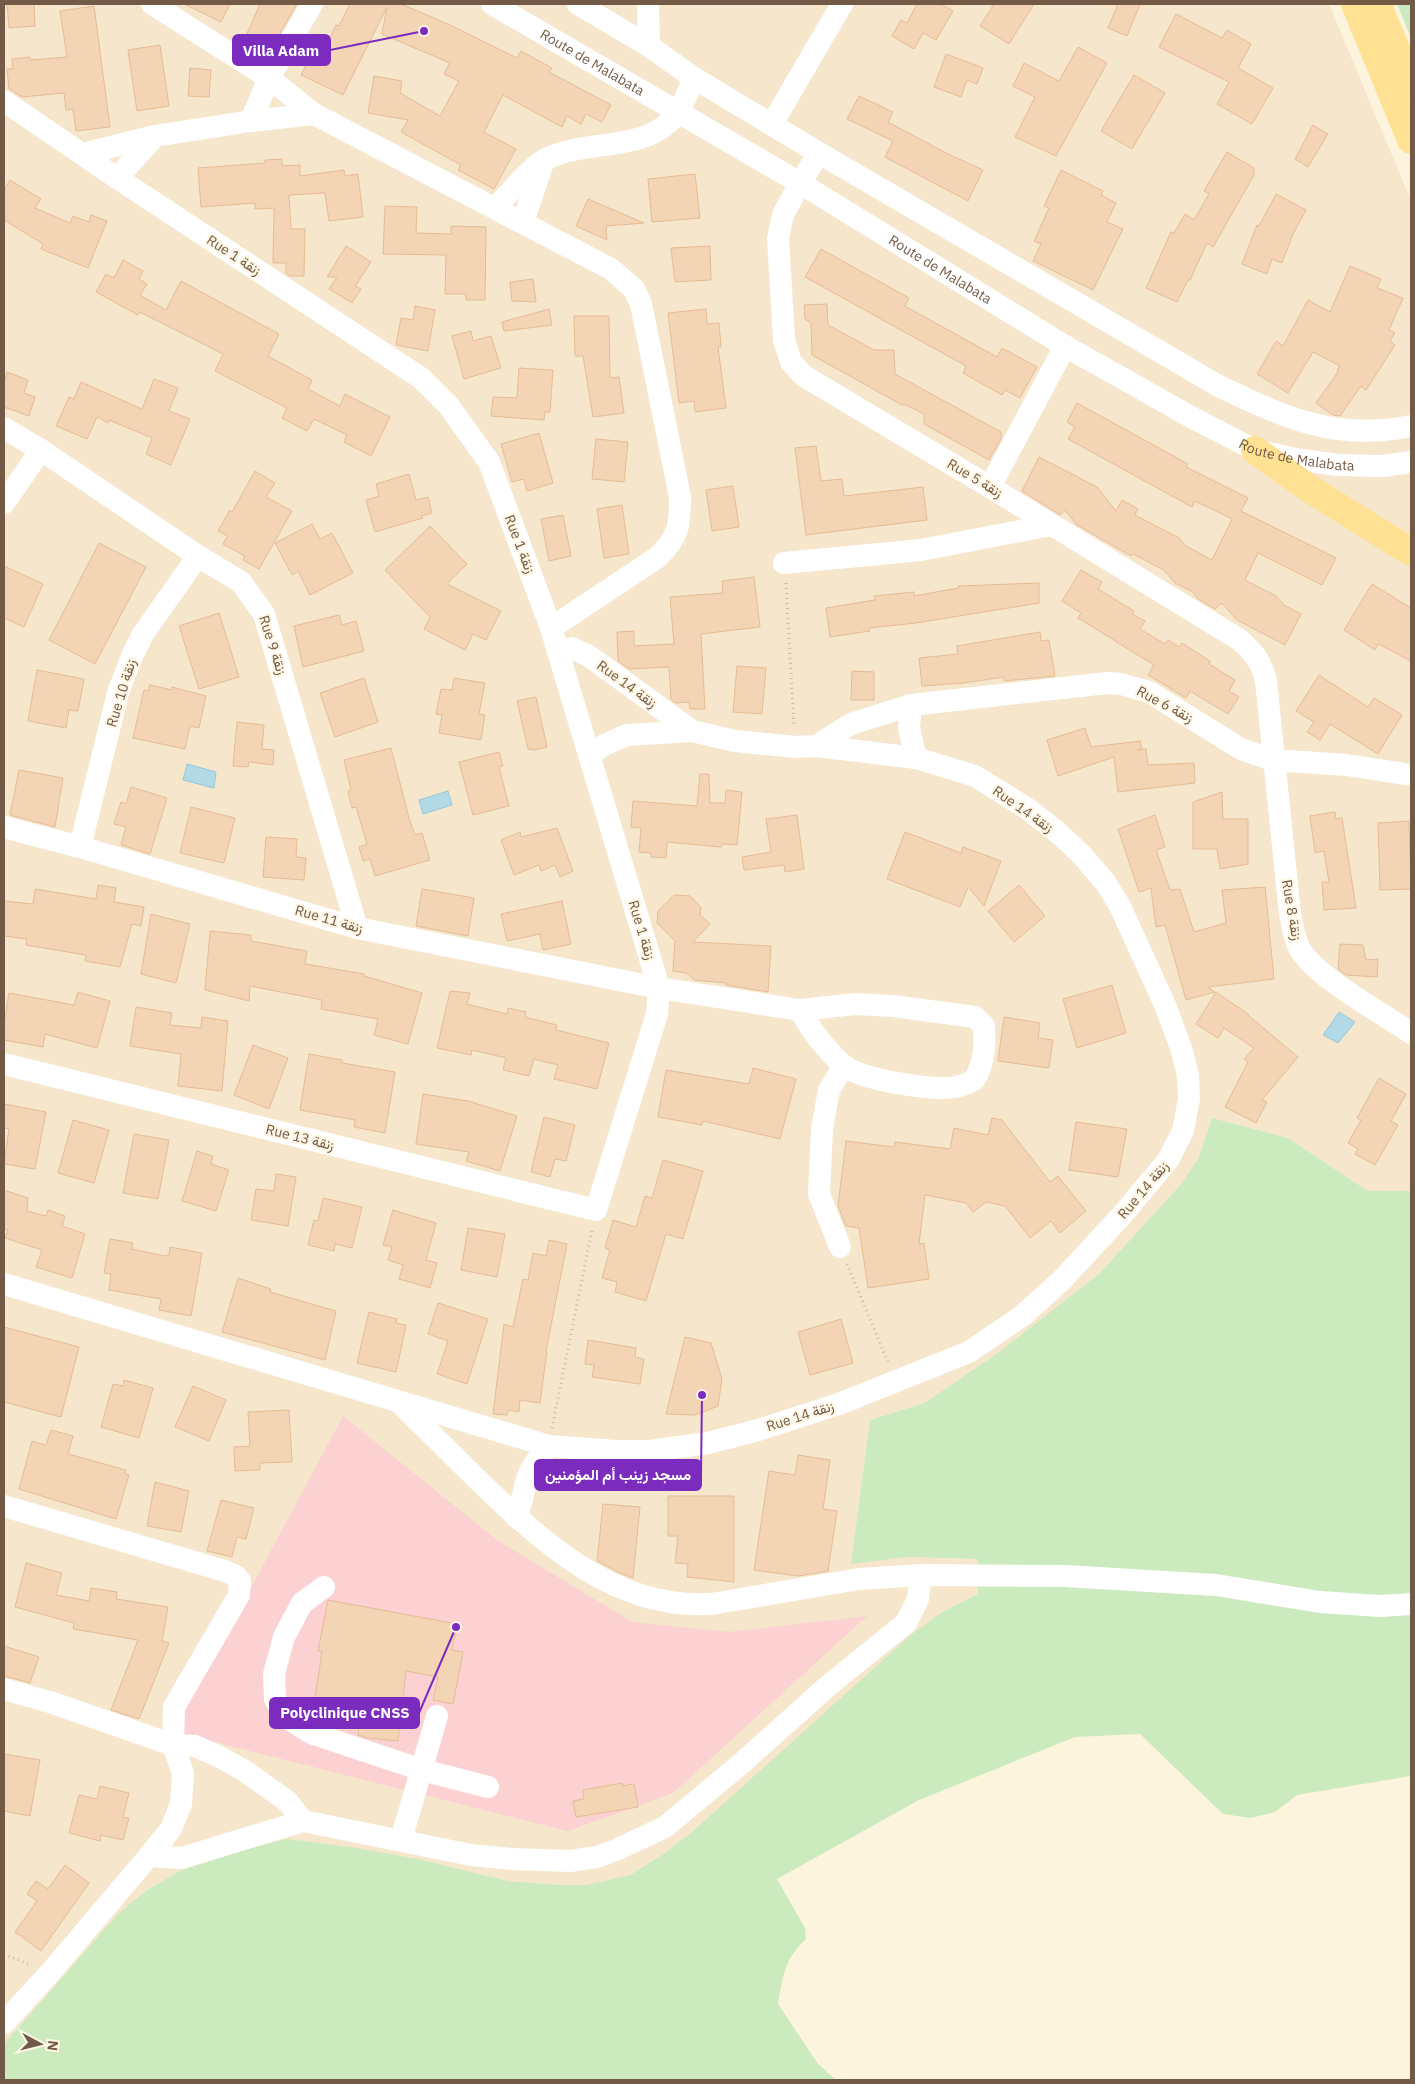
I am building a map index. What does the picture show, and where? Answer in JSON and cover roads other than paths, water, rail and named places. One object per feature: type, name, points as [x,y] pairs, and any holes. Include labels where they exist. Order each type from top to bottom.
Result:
[{"type":"main road","points":[[1355,4],[1411,140]]},
{"type":"main road","points":[[1377,4],[1411,85]]},
{"type":"main road","points":[[1255,450],[1316,493],[1411,552]]},
{"type":"street","points":[[152,4],[269,78],[314,114],[612,269],[634,289],[641,304],[680,497],[680,522],[670,545],[658,557],[552,628]]},
{"type":"street","points":[[251,121],[269,78],[312,4]]},
{"type":"street","name":"Route de Malabata","points":[[492,4],[800,184],[1066,346],[1191,417],[1255,450],[1295,459],[1338,465],[1382,466],[1411,462]]},
{"type":"street","points":[[578,4],[649,46],[694,78],[819,153],[1217,385],[1255,404],[1308,424],[1340,431],[1370,432],[1411,426]]},
{"type":"street","points":[[648,4],[649,46]]},
{"type":"street","points":[[772,124],[842,4]]},
{"type":"street","points":[[496,207],[544,159],[570,151],[646,137],[659,131],[677,113],[694,78]]},
{"type":"street","name":"Rue 1 زنقة","points":[[4,101],[117,178],[421,378],[434,390],[465,427],[489,462],[552,628],[659,988],[657,1014],[596,1210]]},
{"type":"street","points":[[83,154],[156,136],[251,121],[314,114]]},
{"type":"street","points":[[117,178],[156,136]]},
{"type":"street","name":"Rue 5 زنقة","points":[[819,153],[783,215],[778,238],[784,340],[791,362],[804,376],[990,486],[1051,526],[1240,640],[1255,654],[1263,667],[1273,760]]},
{"type":"street","points":[[523,222],[544,159]]},
{"type":"street","points":[[990,486],[1066,346]]},
{"type":"street","name":"Rue 9 زنقة","points":[[4,428],[41,450],[198,556],[241,582],[264,614],[357,928]]},
{"type":"street","points":[[4,503],[41,450]]},
{"type":"street","points":[[784,563],[920,550],[1051,526]]},
{"type":"street","name":"Rue 10 زنقة","points":[[80,847],[118,694],[132,656],[143,634],[198,556]]},
{"type":"street","name":"Rue 14 زنقة","points":[[558,653],[572,648],[589,656],[692,731]]},
{"type":"street","name":"Rue 6 زنقة","points":[[806,747],[851,724],[910,705],[1107,683],[1121,684],[1148,692],[1241,749],[1273,760],[1347,765],[1411,775]]},
{"type":"street","points":[[910,705],[909,728],[916,758]]},
{"type":"street","name":"Rue 14 زنقة","points":[[4,1284],[549,1446],[616,1451],[649,1451],[708,1443],[790,1420],[839,1404],[969,1352],[1022,1316],[1061,1281],[1123,1214],[1168,1160],[1183,1131],[1190,1099],[1188,1075],[1181,1048],[1165,1005],[1120,906],[1105,882],[1081,854],[1028,809],[975,776],[916,758],[735,741],[692,731],[627,735],[602,746],[590,756]]},
{"type":"street","name":"Rue 8 زنقة","points":[[1273,760],[1290,914],[1295,940],[1312,964],[1332,981],[1411,1033]]},
{"type":"street","name":"Rue 11 زنقة","points":[[4,828],[80,847],[357,928],[659,988],[800,1010],[855,1004],[893,1006],[975,1017],[984,1026],[985,1051],[978,1074],[974,1080],[955,1087],[936,1088],[875,1078],[844,1066]]},
{"type":"street","points":[[800,1010],[820,1040],[844,1066],[829,1090],[823,1122],[819,1194],[840,1247]]},
{"type":"street","name":"Rue 13 زنقة","points":[[4,1064],[596,1210]]},
{"type":"street","points":[[398,1402],[516,1517],[558,1553],[591,1574],[647,1596],[674,1603],[710,1604],[858,1579],[921,1575],[1065,1576],[1216,1585],[1320,1602],[1380,1606],[1411,1604]]},
{"type":"street","points":[[516,1517],[522,1505],[528,1477],[539,1457],[549,1446]]},
{"type":"street","points":[[4,1506],[226,1571],[239,1579],[241,1590],[174,1707],[173,1745],[184,1773],[181,1804],[171,1829],[49,1974],[4,2023]]},
{"type":"street","points":[[149,1856],[182,1858],[304,1821],[471,1855],[513,1860],[561,1861],[597,1857],[665,1827],[742,1763],[829,1685],[906,1623],[918,1599],[921,1575]]},
{"type":"street","points":[[324,1587],[302,1603],[284,1637],[274,1674],[275,1700],[284,1716],[311,1733],[422,1770],[488,1787]]},
{"type":"street","points":[[4,1689],[53,1703],[173,1745],[195,1746],[218,1756],[245,1771],[287,1800],[304,1821]]},
{"type":"street","points":[[401,1840],[437,1716]]},
{"type":"water","points":[[187,764],[216,772],[214,788],[183,780]]},
{"type":"water","points":[[448,791],[452,805],[423,814],[419,800]]},
{"type":"water","points":[[1339,1012],[1355,1022],[1338,1043],[1323,1035]]},
{"type":"place","name":"Villa Adam","points":[[424,31]]},
{"type":"place","name":"مسجد زينب أم المؤمنين","points":[[702,1395]]},
{"type":"place","name":"Polyclinique CNSS","points":[[456,1627]]}]
